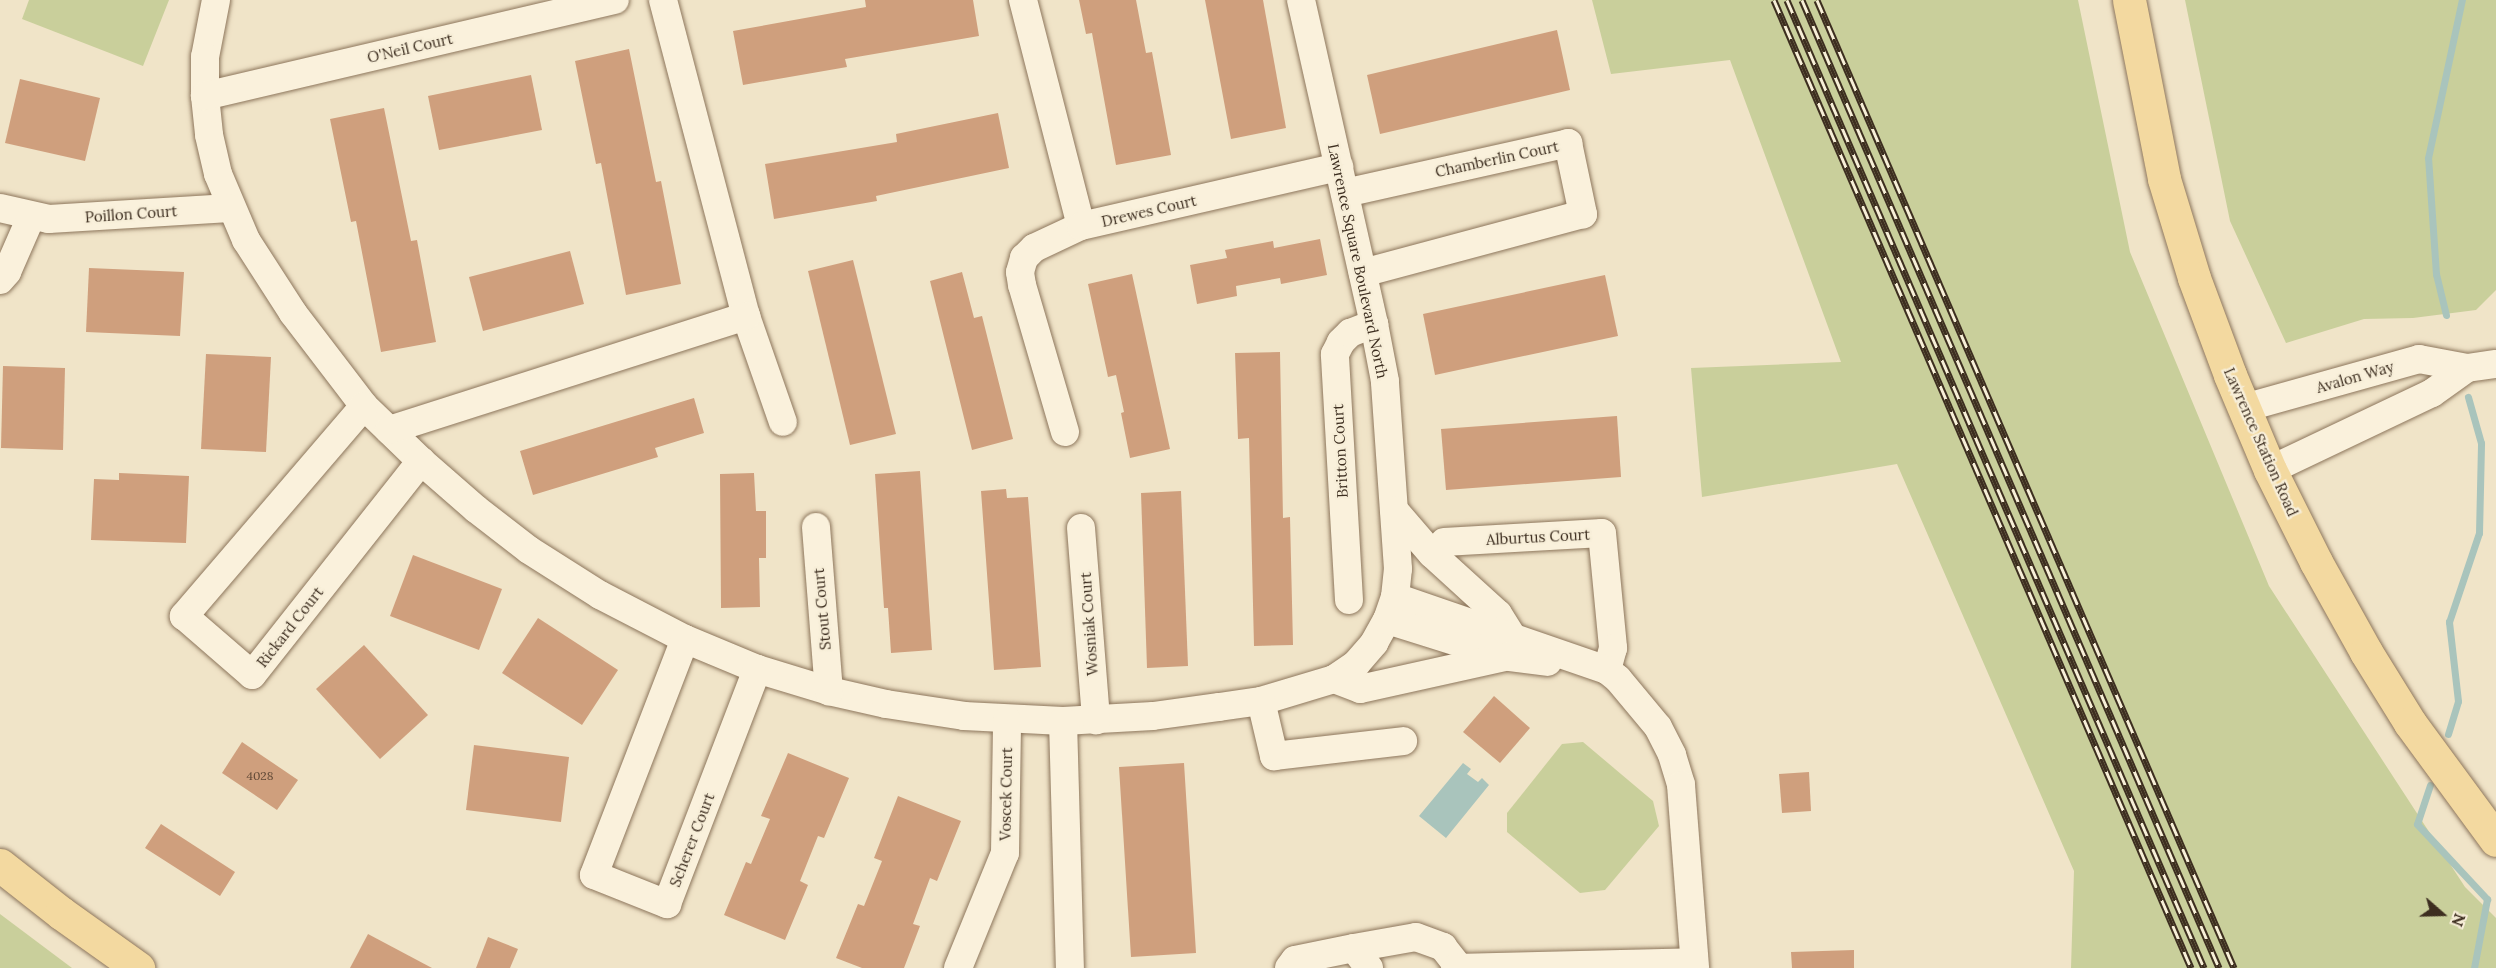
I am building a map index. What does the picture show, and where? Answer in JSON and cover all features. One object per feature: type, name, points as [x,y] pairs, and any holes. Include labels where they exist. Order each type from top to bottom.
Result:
[{"type":"main road","name":"Lawrence Station Road","points":[[2129,0],[2164,179],[2194,278],[2270,470],[2316,562],[2366,652],[2410,723],[2496,840]]},
{"type":"main road","points":[[0,864],[61,913],[138,968]]},
{"type":"street","name":"Lawrence Square Boulevard North","points":[[216,0],[206,57],[205,96],[209,135],[218,174],[230,208],[246,240],[293,314],[364,406],[420,461],[476,509],[529,550],[600,595],[685,639],[758,669],[829,691],[886,704],[1007,720],[1063,721],[1153,716],[1261,701],[1334,680],[1356,663],[1374,643],[1391,608],[1398,569],[1384,381],[1363,273],[1301,0]]},
{"type":"street","name":"O'Neil Court","points":[[205,96],[615,0]]},
{"type":"street","points":[[663,0],[746,315],[783,422]]},
{"type":"street","name":"Drewes Court","points":[[1023,0],[1081,226],[1342,180]]},
{"type":"street","name":"Chamberlin Court","points":[[1342,180],[1568,144],[1583,214],[1363,273]]},
{"type":"street","name":"Poillon Court","points":[[0,208],[31,218],[49,219],[230,208]]},
{"type":"street","points":[[0,280],[7,272],[31,218]]},
{"type":"street","points":[[1065,432],[1020,272],[1024,258],[1034,248],[1081,226]]},
{"type":"street","points":[[389,430],[746,315]]},
{"type":"street","name":"Britton Court","points":[[1349,600],[1335,354],[1341,342],[1350,333],[1374,324]]},
{"type":"street","name":"Avalon Way","points":[[2244,408],[2419,359],[2467,368],[2496,364]]},
{"type":"street","name":"Avalon Way","points":[[2270,470],[2432,393],[2467,368]]},
{"type":"street","name":"Rickard Court","points":[[364,406],[184,616],[252,675],[420,461]]},
{"type":"street","points":[[1394,510],[1432,554],[1498,614],[1509,647]]},
{"type":"street","name":"Stout Court","points":[[816,527],[829,691]]},
{"type":"street","name":"Wosniak Court","points":[[1082,528],[1096,720]]},
{"type":"street","name":"Alburtus Court","points":[[1444,542],[1602,533],[1612,648],[1606,670]]},
{"type":"street","points":[[1289,968],[1295,960],[1362,958],[1416,937],[1443,947],[1456,967],[1695,965],[1681,785],[1672,755],[1658,728],[1618,679],[1606,670],[1509,647],[1391,608]]},
{"type":"street","name":"Scherer Court","points":[[685,639],[594,875],[668,904],[758,669]]},
{"type":"street","points":[[1334,680],[1360,689],[1509,647]]},
{"type":"street","points":[[1261,701],[1274,756],[1404,741]]},
{"type":"street","name":"Voscek Court","points":[[958,968],[1005,853],[1007,720]]},
{"type":"street","points":[[1063,721],[1070,968]]},
{"type":"green space","points":[[29,0],[169,0],[143,66],[22,19]]},
{"type":"green space","points":[[1592,0],[2078,0],[2130,252],[2269,586],[2465,887],[2496,918],[2496,968],[2071,968],[2074,871],[1897,464],[1702,497],[1691,368],[1841,362],[1730,60],[1611,74]]},
{"type":"green space","points":[[2185,0],[2496,0],[2496,290],[2476,310],[2413,318],[2364,319],[2286,343],[2230,221]]},
{"type":"green space","points":[[1583,742],[1653,801],[1659,826],[1605,890],[1580,893],[1507,832],[1507,813],[1562,744]]},
{"type":"green space","points":[[0,914],[72,968],[0,968]]},
{"type":"water","points":[[1463,763],[1471,769],[1467,774],[1478,782],[1482,778],[1489,785],[1446,838],[1419,816]]},
{"type":"building","points":[[865,0],[973,0],[979,36],[845,59],[847,67],[743,85],[733,31],[866,7]]},
{"type":"building","points":[[1079,0],[1136,0],[1146,53],[1152,52],[1171,155],[1116,165],[1092,33],[1086,34]]},
{"type":"building","points":[[1205,0],[1263,0],[1286,128],[1231,139]]},
{"type":"building","points":[[1557,30],[1570,90],[1380,134],[1367,75]]},
{"type":"building","points":[[629,49],[656,182],[661,181],[681,284],[626,295],[601,163],[596,164],[575,61]]},
{"type":"building","points":[[531,75],[542,130],[439,150],[428,96]]},
{"type":"building","points":[[20,79],[100,98],[85,161],[5,143]]},
{"type":"building","points":[[384,108],[411,241],[417,240],[436,342],[381,352],[356,221],[351,222],[330,119]]},
{"type":"building","points":[[998,113],[1009,168],[876,196],[877,201],[774,219],[765,164],[897,142],[896,134]]},
{"type":"building","points":[[1320,239],[1327,275],[1281,284],[1280,278],[1236,286],[1237,296],[1197,304],[1190,265],[1227,258],[1225,250],[1273,241],[1274,248]]},
{"type":"building","points":[[570,251],[584,304],[483,331],[469,277]]},
{"type":"building","points":[[853,260],[896,434],[850,445],[808,271]]},
{"type":"building","points":[[89,268],[184,272],[180,336],[86,332]]},
{"type":"building","points":[[962,272],[974,318],[982,316],[1013,439],[972,450],[930,281]]},
{"type":"building","points":[[1132,274],[1170,449],[1130,458],[1116,375],[1108,377],[1088,284]]},
{"type":"building","points":[[1605,275],[1618,336],[1435,375],[1423,314]]},
{"type":"building","points":[[1280,352],[1283,518],[1290,517],[1293,645],[1254,646],[1249,438],[1238,439],[1235,353]]},
{"type":"building","points":[[206,354],[271,357],[266,452],[201,449]]},
{"type":"building","points":[[3,366],[65,368],[63,450],[1,448]]},
{"type":"building","points":[[694,398],[704,433],[655,448],[658,457],[533,495],[520,451]]},
{"type":"building","points":[[1617,416],[1621,477],[1446,490],[1441,429]]},
{"type":"building","points":[[920,471],[932,650],[891,653],[888,608],[884,608],[875,474]]},
{"type":"building","points":[[119,473],[189,476],[186,543],[91,540],[94,479],[119,480]]},
{"type":"building","points":[[754,473],[756,511],[766,511],[766,558],[759,558],[760,607],[721,608],[720,474]]},
{"type":"building","points":[[1006,489],[1007,498],[1028,497],[1041,667],[994,670],[981,491]]},
{"type":"building","points":[[1181,491],[1188,666],[1147,668],[1141,493]]},
{"type":"building","points":[[413,555],[502,589],[479,650],[390,616]]},
{"type":"building","points":[[538,618],[618,670],[582,725],[502,673]]},
{"type":"building","points":[[364,645],[428,715],[380,759],[316,689]]},
{"type":"building","points":[[1494,696],[1530,728],[1500,763],[1463,732]]},
{"type":"building","points":[[242,742],[298,780],[277,810],[222,773]]},
{"type":"building","points":[[474,745],[569,757],[561,822],[466,810]]},
{"type":"building","points":[[788,753],[849,778],[824,838],[818,836],[800,881],[808,885],[785,940],[724,915],[746,862],[751,864],[770,819],[761,816]]},
{"type":"building","points":[[1184,763],[1196,953],[1131,957],[1119,767]]},
{"type":"building","points":[[1809,772],[1811,811],[1782,813],[1779,774]]},
{"type":"building","points":[[898,796],[961,821],[937,881],[930,878],[913,924],[920,926],[904,968],[862,968],[836,958],[858,904],[864,906],[882,861],[874,858]]},
{"type":"building","points":[[161,824],[235,872],[220,896],[145,848]]},
{"type":"building","points":[[368,934],[432,968],[350,968]]},
{"type":"building","points":[[488,937],[518,949],[510,968],[476,968]]},
{"type":"building","points":[[1854,950],[1854,968],[1792,968],[1791,952]]},
{"type":"waterway","points":[[2446,315],[2436,274],[2428,158],[2462,0]]},
{"type":"waterway","points":[[2448,734],[2458,701],[2449,622],[2479,533],[2481,443],[2468,397]]},
{"type":"waterway","points":[[2430,785],[2417,824],[2487,899],[2474,968]]},
{"type":"railway","points":[[1774,0],[2191,968]]},
{"type":"railway","points":[[1787,0],[2204,968]]},
{"type":"railway","points":[[1802,0],[2219,968]]},
{"type":"railway","points":[[1817,0],[2234,968]]}]
